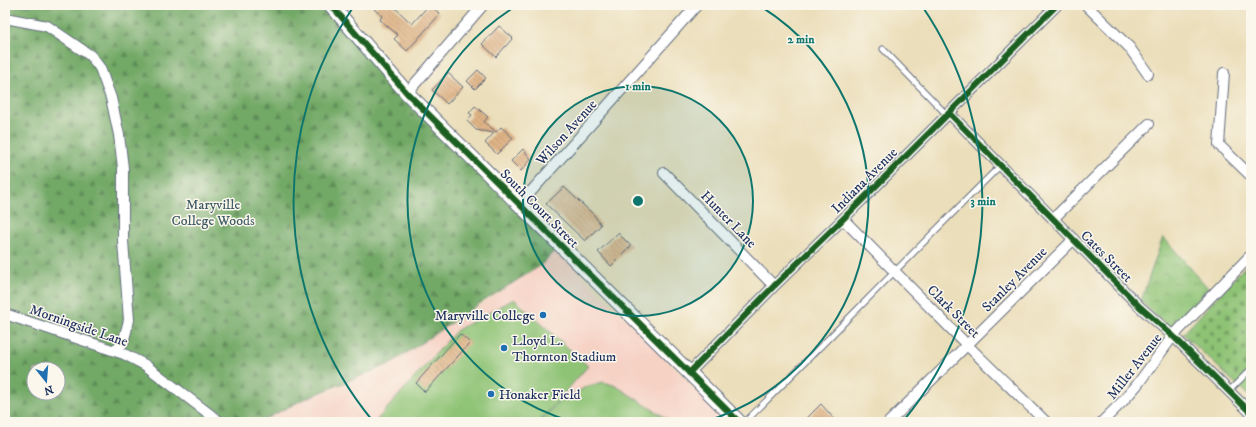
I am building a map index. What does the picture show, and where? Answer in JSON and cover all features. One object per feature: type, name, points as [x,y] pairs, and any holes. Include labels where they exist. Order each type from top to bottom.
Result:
[{"type":"street","name":"South Court Street","points":[[331,5],[407,93],[739,422]]},
{"type":"street","points":[[407,93],[483,5]]},
{"type":"street","name":"Wilson Avenue","points":[[519,205],[697,5]]},
{"type":"street","points":[[1086,5],[1129,47],[1148,74]]},
{"type":"street","name":"Indiana Avenue","points":[[689,373],[774,286],[948,114],[1050,7]]},
{"type":"street","points":[[5,18],[47,26],[91,56],[100,68],[111,98],[119,134],[123,168],[122,241],[129,320],[124,343],[115,350]]},
{"type":"street","points":[[1224,73],[1219,145],[1251,176]]},
{"type":"street","name":"Cates Street","points":[[948,114],[1001,165],[1140,307],[1173,336],[1251,413]]},
{"type":"street","points":[[1053,219],[1149,124]]},
{"type":"street","name":"Hunter Lane","points":[[664,173],[774,286]]},
{"type":"street","name":"Clark Street","points":[[843,219],[968,346],[1046,422]]},
{"type":"street","name":"Stanley Avenue","points":[[889,422],[968,346],[1073,240]]},
{"type":"street","name":"Miller Avenue","points":[[1102,422],[1137,385],[1173,336],[1251,255]]},
{"type":"street","name":"Morningside Lane","points":[[5,314],[115,350],[145,366],[220,422]]},
{"type":"lane","points":[[883,49],[948,114]]},
{"type":"lane","points":[[745,422],[1001,165]]},
{"type":"lane","points":[[1229,391],[1251,369]]},
{"type":"shaded area","name":"Maryville College","points":[[556,249],[729,422],[260,422],[302,400],[390,364],[540,266]]},
{"type":"green space","name":"Maryville College Woods","points":[[5,5],[322,5],[436,130],[556,249],[540,266],[479,304],[390,364],[302,400],[260,422],[5,422]]},
{"type":"green space","points":[[1163,237],[1208,288],[1172,331],[1141,301]]},
{"type":"green space","points":[[1251,260],[1251,398],[1183,334]]},
{"type":"green space","name":"Lloyd L. Thornton Stadium","points":[[514,299],[588,366],[539,422],[375,422],[457,330]]},
{"type":"green space","points":[[604,382],[616,386],[672,422],[540,422],[559,401],[588,386]]},
{"type":"building","points":[[378,5],[392,5],[412,24],[429,5],[440,14],[407,51],[394,39],[398,35],[380,20],[382,16],[374,9]]},
{"type":"building","points":[[499,26],[513,38],[496,57],[482,44]]},
{"type":"building","points":[[478,70],[486,78],[475,89],[467,81]]},
{"type":"building","points":[[448,73],[463,87],[447,104],[432,90]]},
{"type":"building","points":[[475,106],[488,117],[484,122],[496,132],[501,127],[513,138],[497,154],[485,143],[494,133],[476,130],[467,121],[472,115],[469,113]]},
{"type":"building","points":[[523,149],[531,159],[521,171],[511,161]]},
{"type":"building","points":[[564,187],[594,215],[601,225],[585,241],[546,204]]},
{"type":"building","points":[[618,233],[631,246],[611,266],[598,252]]},
{"type":"building","points":[[460,334],[470,343],[425,392],[416,383]]},
{"type":"building","points":[[821,404],[837,422],[803,422]]},
{"type":"cycle path","points":[[331,5],[407,93],[739,422]]},
{"type":"cycle path","points":[[689,373],[774,286],[1057,5]]},
{"type":"cycle path","points":[[949,113],[1140,307],[1173,336],[1251,413]]},
{"type":"place","name":"Maryville College","points":[[543,315]]},
{"type":"place","name":"Lloyd L. Thornton Stadium","points":[[504,348]]},
{"type":"place","name":"Honaker Field","points":[[491,394]]}]
